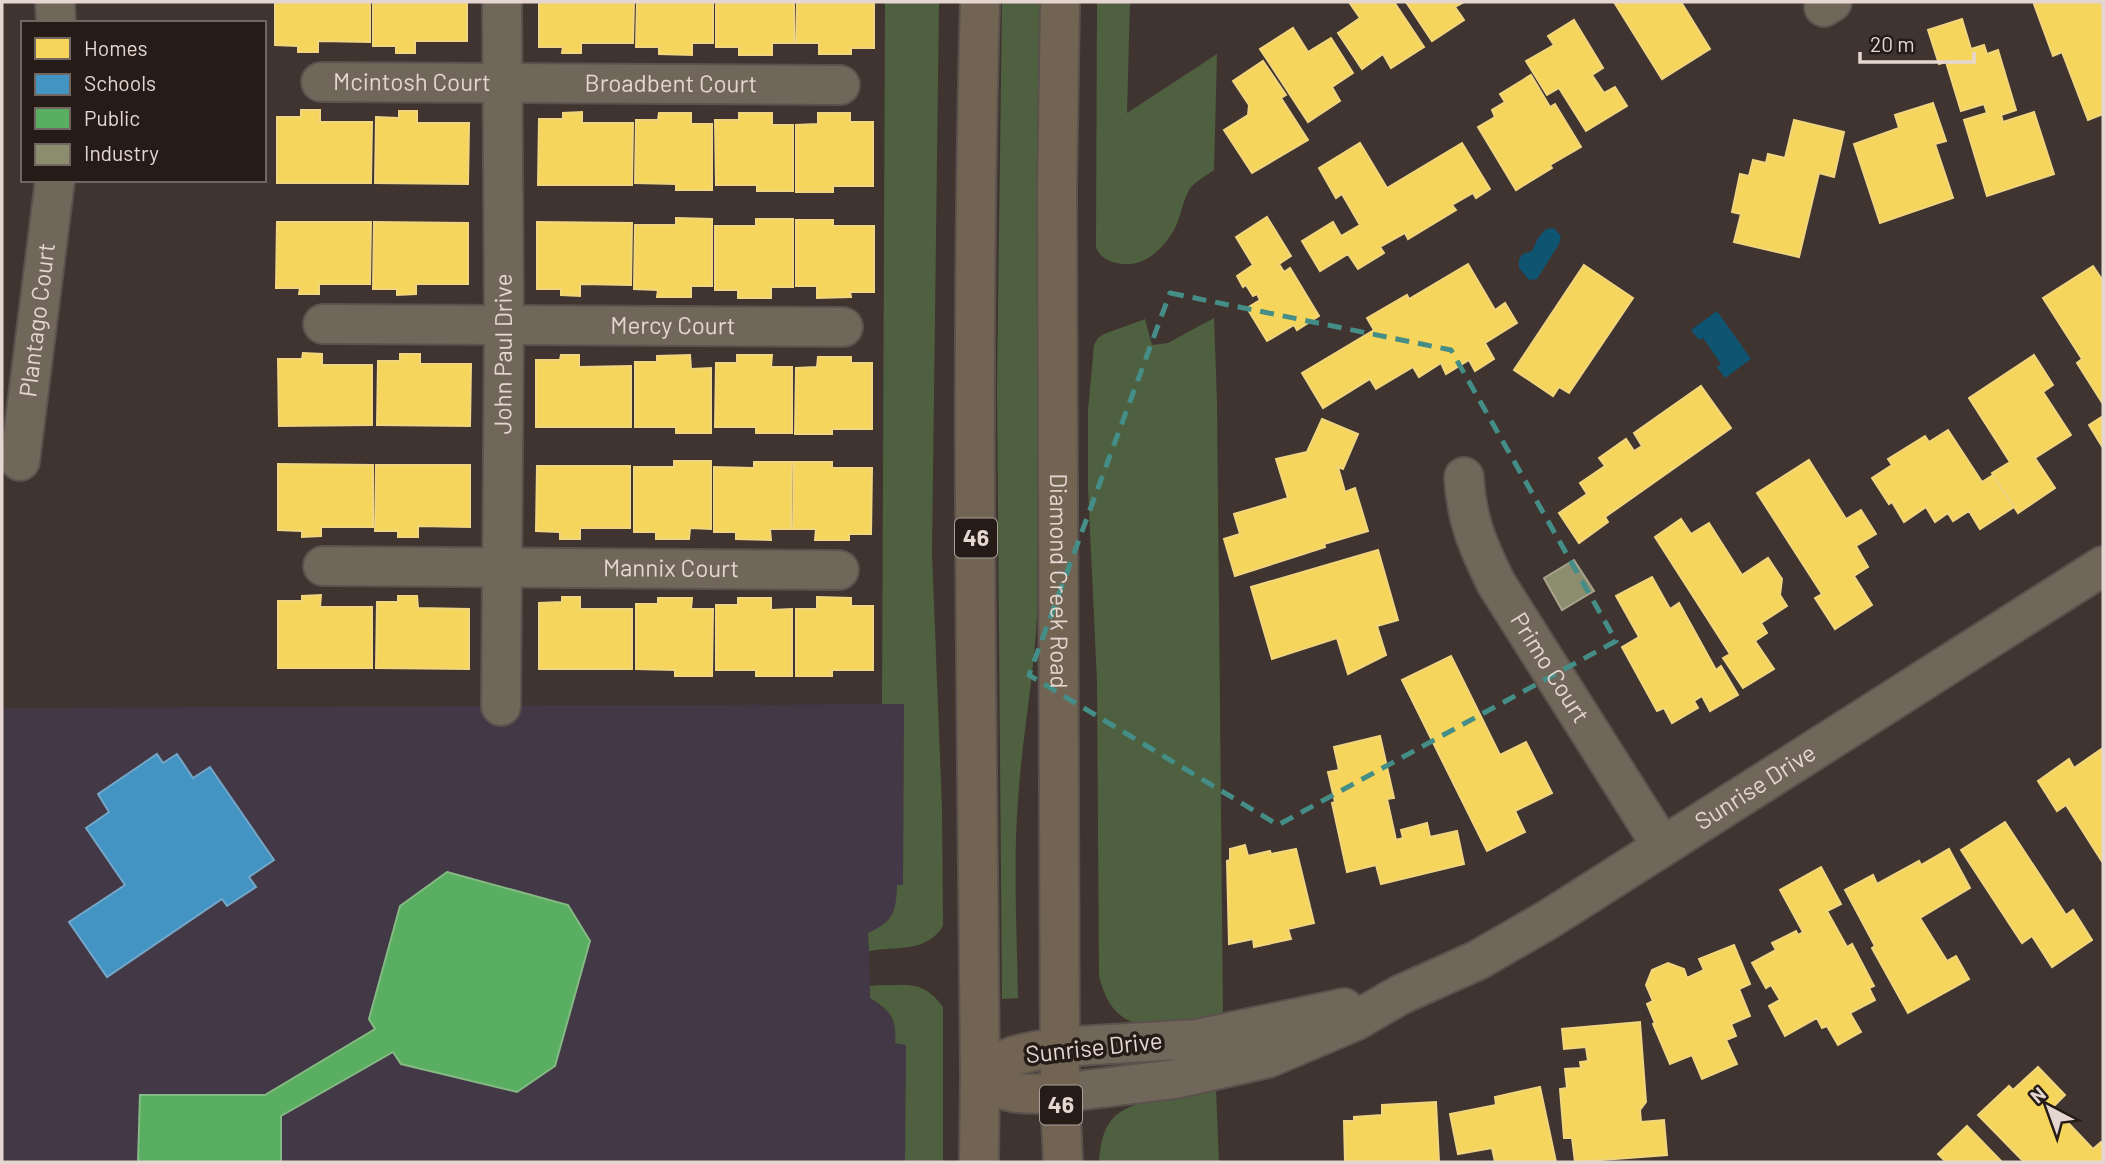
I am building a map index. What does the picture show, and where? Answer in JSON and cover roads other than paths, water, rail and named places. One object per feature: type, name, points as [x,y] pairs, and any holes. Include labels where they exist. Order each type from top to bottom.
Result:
[{"type":"main road","name":"46","points":[[979,1162],[976,528],[977,116],[980,2]]},
{"type":"main road","name":"Diamond Creek Road","points":[[1060,2],[1057,188],[1060,1093],[1063,1162]]},
{"type":"main road","name":"Sunrise Drive","points":[[1060,1047],[995,1062],[980,1075],[994,1087],[1023,1094],[1060,1093]]},
{"type":"street","points":[[55,2],[56,21]]},
{"type":"street","name":"John Paul Drive","points":[[502,2],[502,706]]},
{"type":"street","name":"Mcintosh Court","points":[[321,82],[503,84]]},
{"type":"street","name":"Broadbent Court","points":[[503,84],[841,85]]},
{"type":"street","name":"Plantago Court","points":[[20,461],[55,182]]},
{"type":"street","name":"Mercy Court","points":[[323,324],[843,327]]},
{"type":"street","name":"Primo Court","points":[[1464,477],[1466,505],[1475,539],[1496,583],[1662,846]]},
{"type":"street","name":"Mannix Court","points":[[323,566],[839,570]]},
{"type":"street","name":"Sunrise Drive","points":[[1060,1047],[1197,1038],[1268,1040],[1355,1021],[1400,995],[1478,960],[1549,919],[2103,566]]},
{"type":"street","name":"Sunrise Drive","points":[[1060,1093],[1217,1071],[1268,1040]]},
{"type":"water","points":[[1554,228],[1561,236],[1559,244],[1537,279],[1529,280],[1519,268],[1519,259],[1523,254],[1532,251],[1546,229]]},
{"type":"water","points":[[1717,311],[1751,359],[1725,378],[1717,367],[1721,364],[1703,338],[1699,340],[1691,330]]}]
